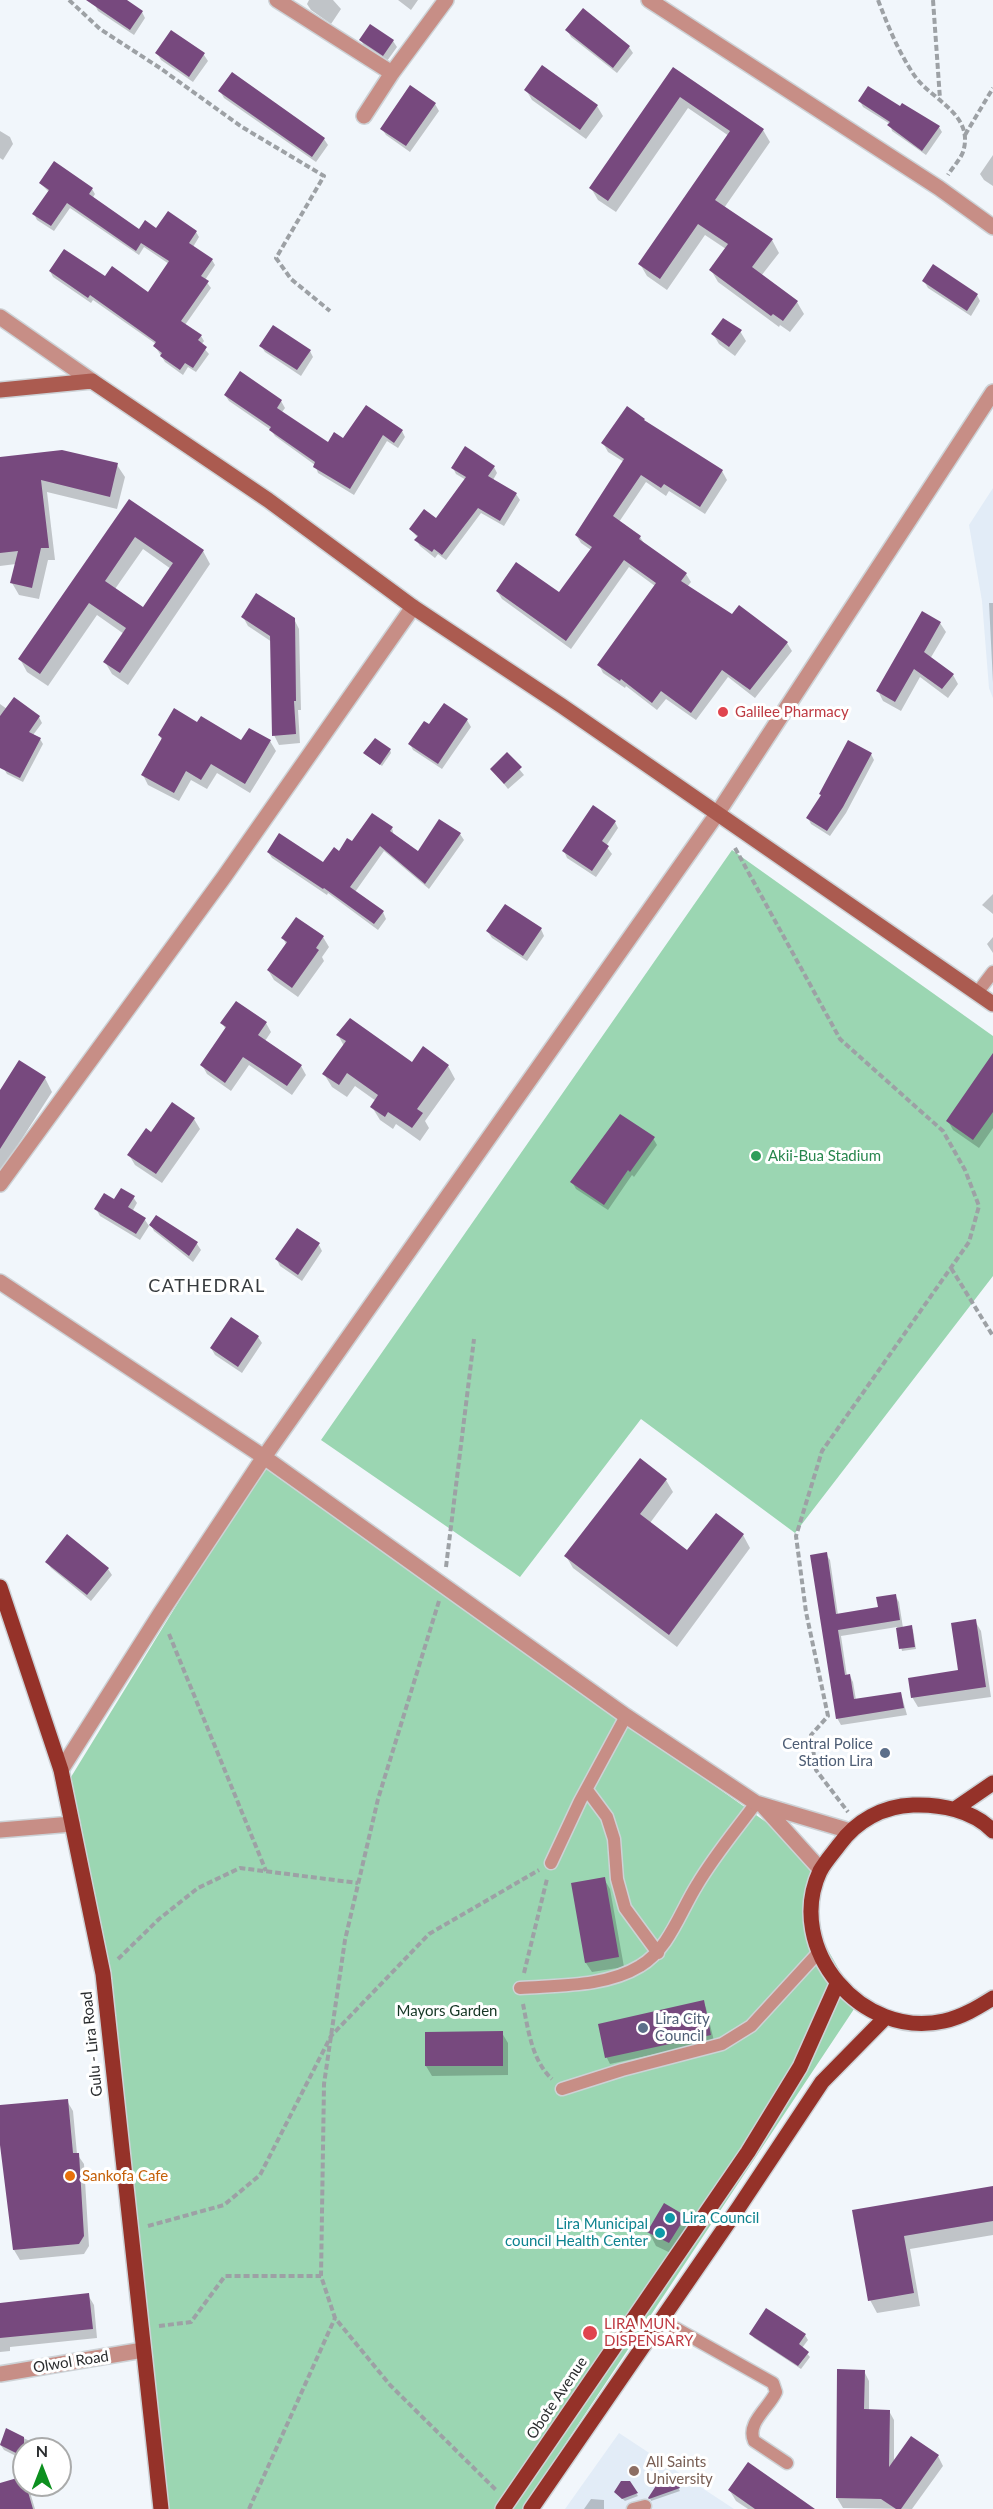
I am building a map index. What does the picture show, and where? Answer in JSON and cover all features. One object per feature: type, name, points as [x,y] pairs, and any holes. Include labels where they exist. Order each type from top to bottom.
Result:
[{"type":"main road","points":[[0,390],[92,381],[268,500],[413,607],[562,706],[993,1004]]},
{"type":"main road","name":"Gulu - Lira Road","points":[[0,1587],[62,1770],[103,1974],[161,2509]]},
{"type":"main road","points":[[955,1809],[993,1783]]},
{"type":"main road","points":[[993,1831],[988,1825],[955,1809],[930,1804],[904,1805],[880,1812],[854,1827],[821,1870],[813,1897],[812,1924],[819,1952],[837,1984],[859,2004],[886,2017],[914,2023],[943,2021],[970,2012],[993,1998]]},
{"type":"main road","name":"Obote Avenue","points":[[505,2505],[725,2186],[800,2067],[837,1984]]},
{"type":"main road","points":[[531,2509],[822,2082],[886,2017]]},
{"type":"street","points":[[277,0],[392,73]]},
{"type":"street","points":[[364,116],[392,73],[446,0]]},
{"type":"street","points":[[649,0],[939,188],[993,227]]},
{"type":"street","points":[[0,317],[92,381]]},
{"type":"street","points":[[62,1770],[160,1614],[264,1457],[717,814],[993,392]]},
{"type":"street","points":[[0,1184],[224,877],[413,607]]},
{"type":"street","points":[[0,1282],[264,1457],[626,1716],[760,1805],[821,1870]]},
{"type":"street","points":[[760,1805],[854,1827]]},
{"type":"street","points":[[0,1830],[72,1824]]},
{"type":"street","name":"Olwol Road","points":[[0,2374],[143,2350]]},
{"type":"lane","points":[[977,993],[993,972]]},
{"type":"lane","points":[[551,1863],[626,1716]]},
{"type":"lane","points":[[588,1790],[607,1817],[614,1839],[617,1879],[625,1908],[658,1953]]},
{"type":"lane","points":[[520,1988],[585,1983],[622,1975],[658,1953],[698,1883],[760,1805]]},
{"type":"lane","points":[[562,2089],[622,2070],[722,2044],[751,2026],[819,1952]]},
{"type":"lane","points":[[661,2320],[773,2383],[776,2392],[755,2423],[752,2436],[754,2441],[787,2463]]},
{"type":"path","points":[[69,0],[100,29],[160,68],[242,127],[324,176],[276,258],[291,279],[330,311]]},
{"type":"path","points":[[878,0],[898,50],[916,78],[957,115],[965,135]]},
{"type":"path","points":[[933,0],[940,100]]},
{"type":"path","points":[[939,188],[963,153],[965,135],[993,88]]},
{"type":"path","points":[[734,845],[840,1039],[943,1131],[965,1170],[979,1206],[969,1242],[822,1451],[796,1536],[806,1612],[828,1716],[811,1736],[816,1770],[854,1827]]},
{"type":"path","points":[[951,1268],[993,1336]]},
{"type":"path","points":[[474,1339],[443,1586],[378,1799],[345,1940],[324,2084],[321,2276],[335,2318],[390,2385],[505,2505]]},
{"type":"path","points":[[160,1614],[267,1872]]},
{"type":"path","points":[[130,2231],[224,2205],[260,2175],[331,2036],[429,1934],[551,1863]]},
{"type":"path","points":[[103,1974],[159,1919],[198,1888],[240,1868],[358,1883]]},
{"type":"path","points":[[140,2328],[191,2322],[225,2276],[321,2276]]},
{"type":"path","points":[[249,2509],[335,2318]]},
{"type":"shaded area","points":[[993,488],[993,698],[989,688],[982,601],[969,525]]},
{"type":"shaded area","name":"All Saints University","points":[[619,2433],[734,2509],[565,2509]]},
{"type":"green space","name":"Akii-Bua Stadium","points":[[732,850],[993,1036],[993,1276],[795,1533],[641,1419],[520,1577],[321,1440]]},
{"type":"green space","name":"Mayors Garden","points":[[262,1466],[824,1863],[812,1922],[858,2003],[522,2509],[162,2509],[103,1974],[63,1790]]},
{"type":"building","points":[[86,0],[127,0],[143,11],[130,30]]},
{"type":"building","points":[[583,8],[630,46],[613,68],[565,30]]},
{"type":"building","points":[[370,24],[394,40],[383,56],[359,40]]},
{"type":"building","points":[[171,30],[205,53],[189,77],[155,53]]},
{"type":"building","points":[[542,65],[598,105],[580,130],[524,90]]},
{"type":"building","points":[[673,67],[764,129],[715,200],[773,239],[752,267],[798,301],[783,321],[773,314],[771,316],[709,270],[728,244],[698,224],[660,279],[638,264],[730,131],[680,97],[608,201],[589,188]]},
{"type":"building","points":[[232,72],[325,138],[312,157],[218,91]]},
{"type":"building","points":[[410,85],[436,103],[406,146],[380,129]]},
{"type":"building","points":[[868,86],[900,106],[902,103],[940,126],[922,151],[887,125],[890,122],[858,101]]},
{"type":"building","points":[[54,161],[93,188],[89,194],[139,229],[145,220],[156,228],[168,211],[197,231],[189,243],[213,259],[201,276],[209,281],[181,321],[202,335],[198,340],[207,347],[193,368],[185,363],[180,370],[160,356],[162,353],[153,346],[156,342],[90,295],[88,298],[49,271],[64,249],[105,276],[112,266],[148,292],[169,261],[141,243],[136,251],[67,203],[51,226],[32,214],[49,190],[39,183]]},
{"type":"building","points":[[933,264],[978,294],[967,311],[922,281]]},
{"type":"building","points":[[723,318],[742,330],[729,347],[711,334]]},
{"type":"building","points":[[273,325],[311,350],[297,370],[259,346]]},
{"type":"building","points":[[240,371],[282,400],[277,408],[328,442],[334,432],[343,438],[366,405],[403,430],[394,443],[383,435],[350,489],[313,467],[315,462],[269,430],[271,427],[224,395]]},
{"type":"building","points":[[627,406],[644,420],[723,470],[700,507],[664,484],[661,488],[641,475],[613,516],[641,536],[639,539],[687,573],[681,581],[732,614],[739,605],[788,642],[750,690],[722,670],[691,713],[661,691],[652,703],[621,679],[620,681],[597,665],[656,583],[624,560],[566,641],[496,591],[516,562],[559,592],[592,547],[575,535],[624,459],[601,443]]},
{"type":"building","points":[[465,446],[495,466],[488,476],[517,493],[500,521],[478,508],[442,555],[434,549],[432,552],[414,540],[418,536],[409,529],[424,509],[436,518],[466,477],[451,468]]},
{"type":"building","points":[[62,450],[118,463],[110,497],[41,480],[49,548],[41,548],[32,588],[10,583],[18,551],[0,553],[0,457]]},
{"type":"building","points":[[129,499],[204,550],[120,673],[103,662],[126,628],[89,603],[40,674],[18,659]],"holes":[[[135,537],[173,563],[143,607],[105,581]]]},
{"type":"building","points":[[256,593],[295,618],[296,734],[272,736],[270,636],[241,617]]},
{"type":"building","points":[[922,611],[941,622],[924,652],[954,674],[942,689],[914,669],[895,702],[876,691]]},
{"type":"building","points":[[14,697],[40,716],[29,732],[41,738],[20,778],[0,768],[0,716]]},
{"type":"building","points":[[444,703],[468,719],[438,764],[408,744],[424,721],[429,724]]},
{"type":"building","points":[[174,708],[197,722],[201,716],[241,740],[249,728],[271,740],[245,784],[211,764],[201,780],[186,771],[174,793],[141,775],[162,738],[158,735]]},
{"type":"building","points":[[375,738],[391,749],[380,765],[363,753]]},
{"type":"building","points":[[848,740],[872,753],[843,807],[827,831],[806,818],[821,795],[819,794]]},
{"type":"building","points":[[507,752],[522,767],[504,784],[490,769]]},
{"type":"building","points":[[593,805],[616,821],[602,841],[609,846],[592,871],[562,851]]},
{"type":"building","points":[[372,813],[393,827],[390,831],[418,851],[439,819],[461,833],[425,884],[380,846],[350,887],[384,911],[374,924],[324,888],[267,852],[279,833],[323,862],[334,847],[339,851],[347,838],[352,841]]},
{"type":"building","points":[[505,904],[542,928],[523,956],[486,931]]},
{"type":"building","points":[[296,917],[324,936],[316,948],[319,950],[292,988],[267,970],[287,942],[281,938]]},
{"type":"building","points":[[236,1001],[267,1022],[258,1035],[302,1065],[287,1086],[243,1057],[225,1083],[200,1065],[226,1027],[220,1023]]},
{"type":"building","points":[[350,1018],[412,1062],[423,1046],[449,1065],[417,1109],[423,1113],[412,1128],[388,1112],[385,1117],[370,1107],[378,1095],[347,1073],[339,1085],[322,1074],[346,1041],[336,1035]]},
{"type":"building","points":[[993,1053],[993,1112],[973,1140],[946,1121]]},
{"type":"building","points":[[19,1060],[46,1077],[0,1149],[0,1090]]},
{"type":"building","points":[[172,1102],[195,1118],[156,1174],[127,1155],[146,1128],[151,1132]]},
{"type":"building","points":[[620,1114],[655,1137],[604,1205],[570,1182]]},
{"type":"building","points":[[121,1188],[135,1196],[128,1207],[146,1218],[136,1234],[94,1209],[104,1193],[114,1199]]},
{"type":"building","points":[[156,1215],[198,1242],[189,1256],[149,1225]]},
{"type":"building","points":[[297,1228],[320,1243],[298,1275],[275,1259]]},
{"type":"building","points":[[231,1317],[259,1336],[238,1367],[210,1348]]},
{"type":"building","points":[[640,1458],[667,1479],[640,1514],[687,1550],[716,1513],[744,1534],[669,1635],[564,1556]]},
{"type":"building","points":[[67,1534],[109,1568],[87,1595],[45,1562]]},
{"type":"building","points":[[827,1552],[836,1614],[878,1607],[876,1597],[896,1594],[900,1620],[838,1630],[845,1675],[850,1674],[854,1699],[901,1692],[904,1708],[836,1719],[810,1555]]},
{"type":"building","points":[[976,1619],[986,1687],[911,1698],[908,1678],[958,1670],[951,1623]]},
{"type":"building","points":[[912,1625],[915,1647],[899,1649],[896,1628]]},
{"type":"building","points":[[605,1877],[619,1957],[585,1963],[571,1883]]},
{"type":"building","points":[[704,2000],[711,2035],[605,2058],[598,2024]]},
{"type":"building","points":[[503,2031],[503,2066],[425,2066],[425,2032]]},
{"type":"building","points":[[68,2099],[73,2153],[79,2153],[84,2236],[79,2244],[13,2250],[0,2145],[0,2105]]},
{"type":"building","points":[[993,2186],[993,2221],[904,2236],[914,2293],[868,2301],[852,2210]]},
{"type":"building","points":[[664,2203],[686,2216],[669,2243],[647,2232]]},
{"type":"building","points":[[89,2293],[93,2329],[0,2338],[0,2303]]},
{"type":"building","points":[[766,2308],[806,2334],[799,2344],[809,2352],[798,2366],[749,2334]]},
{"type":"building","points":[[837,2369],[865,2370],[864,2409],[890,2410],[889,2467],[911,2436],[939,2455],[901,2509],[896,2509],[881,2499],[836,2498]]},
{"type":"building","points":[[6,2428],[24,2437],[12,2437],[12,2451],[0,2445]]},
{"type":"building","points":[[748,2462],[815,2509],[755,2509],[728,2490]]},
{"type":"building","points":[[663,2475],[672,2476],[680,2488],[649,2499],[648,2498]]},
{"type":"building","points":[[12,2480],[12,2497],[30,2497],[33,2509],[0,2509],[0,2483]]},
{"type":"building","points":[[621,2481],[630,2481],[638,2493],[622,2499],[614,2492]]},
{"type":"place","name":"Galilee Pharmacy","points":[[723,712]]},
{"type":"place","name":"Akii-Bua Stadium","points":[[756,1156]]},
{"type":"place","name":"Central Police Station Lira","points":[[885,1753]]},
{"type":"place","name":"Lira City Council","points":[[643,2028]]},
{"type":"place","name":"Sankofa Cafe","points":[[70,2176]]},
{"type":"place","name":"Lira Council","points":[[670,2218]]},
{"type":"place","name":"Lira Municipal council Health Center","points":[[660,2233]]},
{"type":"place","name":"LIRA MUN. DISPENSARY","points":[[590,2333]]},
{"type":"place","name":"All Saints University","points":[[634,2471]]},
{"type":"district","name":"CATHEDRAL","points":[[207,1286]]}]
